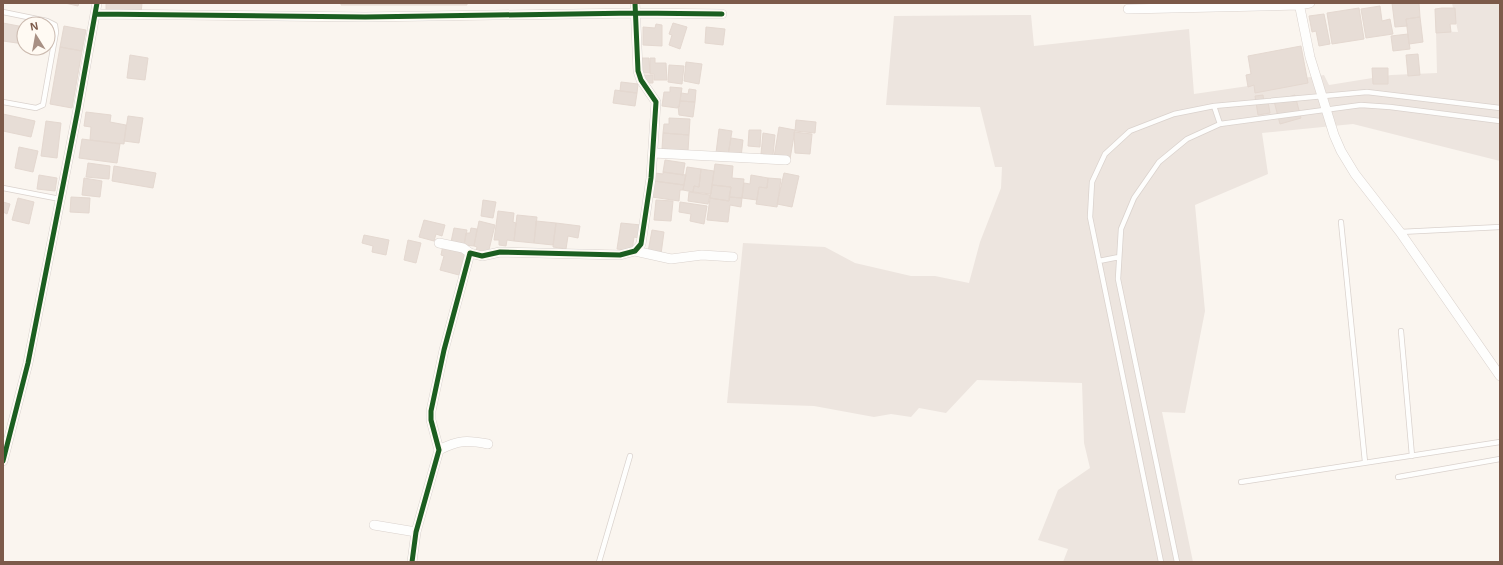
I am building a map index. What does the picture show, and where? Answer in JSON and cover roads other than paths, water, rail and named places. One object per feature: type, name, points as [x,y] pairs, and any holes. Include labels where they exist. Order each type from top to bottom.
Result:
[{"type":"street","points":[[3,460],[28,363],[78,109],[97,3]]},
{"type":"street","points":[[635,3],[638,71],[640,80],[656,102],[653,153],[643,236],[641,244],[635,251]]},
{"type":"street","points":[[1128,9],[1310,3]]},
{"type":"street","points":[[1299,4],[1310,57],[1326,110],[1334,135],[1346,159],[1400,232],[1500,376]]},
{"type":"street","points":[[95,14],[365,17],[636,12],[722,14]]},
{"type":"street","points":[[653,153],[786,160]]},
{"type":"street","points":[[438,243],[463,248],[470,253],[482,256],[500,252],[620,255],[635,251],[671,259],[702,255],[733,257]]},
{"type":"street","points":[[412,562],[416,532],[439,450],[431,420],[431,410],[444,350],[470,253]]},
{"type":"street","points":[[439,450],[459,441],[469,440],[488,444]]},
{"type":"street","points":[[374,525],[416,532]]},
{"type":"lane","points":[[3,12],[47,21],[55,25],[56,32],[43,106],[36,108],[3,102]]},
{"type":"lane","points":[[1161,562],[1090,217],[1092,182],[1105,154],[1130,131],[1174,114],[1214,106],[1367,92],[1500,108]]},
{"type":"lane","points":[[1177,562],[1118,279],[1121,229],[1123,223],[1134,198],[1159,162],[1187,139],[1220,124],[1361,105],[1390,106],[1500,121]]},
{"type":"lane","points":[[1214,106],[1220,124]]},
{"type":"lane","points":[[3,188],[60,199]]},
{"type":"lane","points":[[1341,222],[1365,462]]},
{"type":"lane","points":[[1400,232],[1500,227]]},
{"type":"lane","points":[[1099,261],[1119,257]]},
{"type":"lane","points":[[1401,331],[1412,456]]},
{"type":"lane","points":[[1241,482],[1500,442]]},
{"type":"lane","points":[[599,562],[630,456]]},
{"type":"lane","points":[[1398,477],[1500,459]]}]
